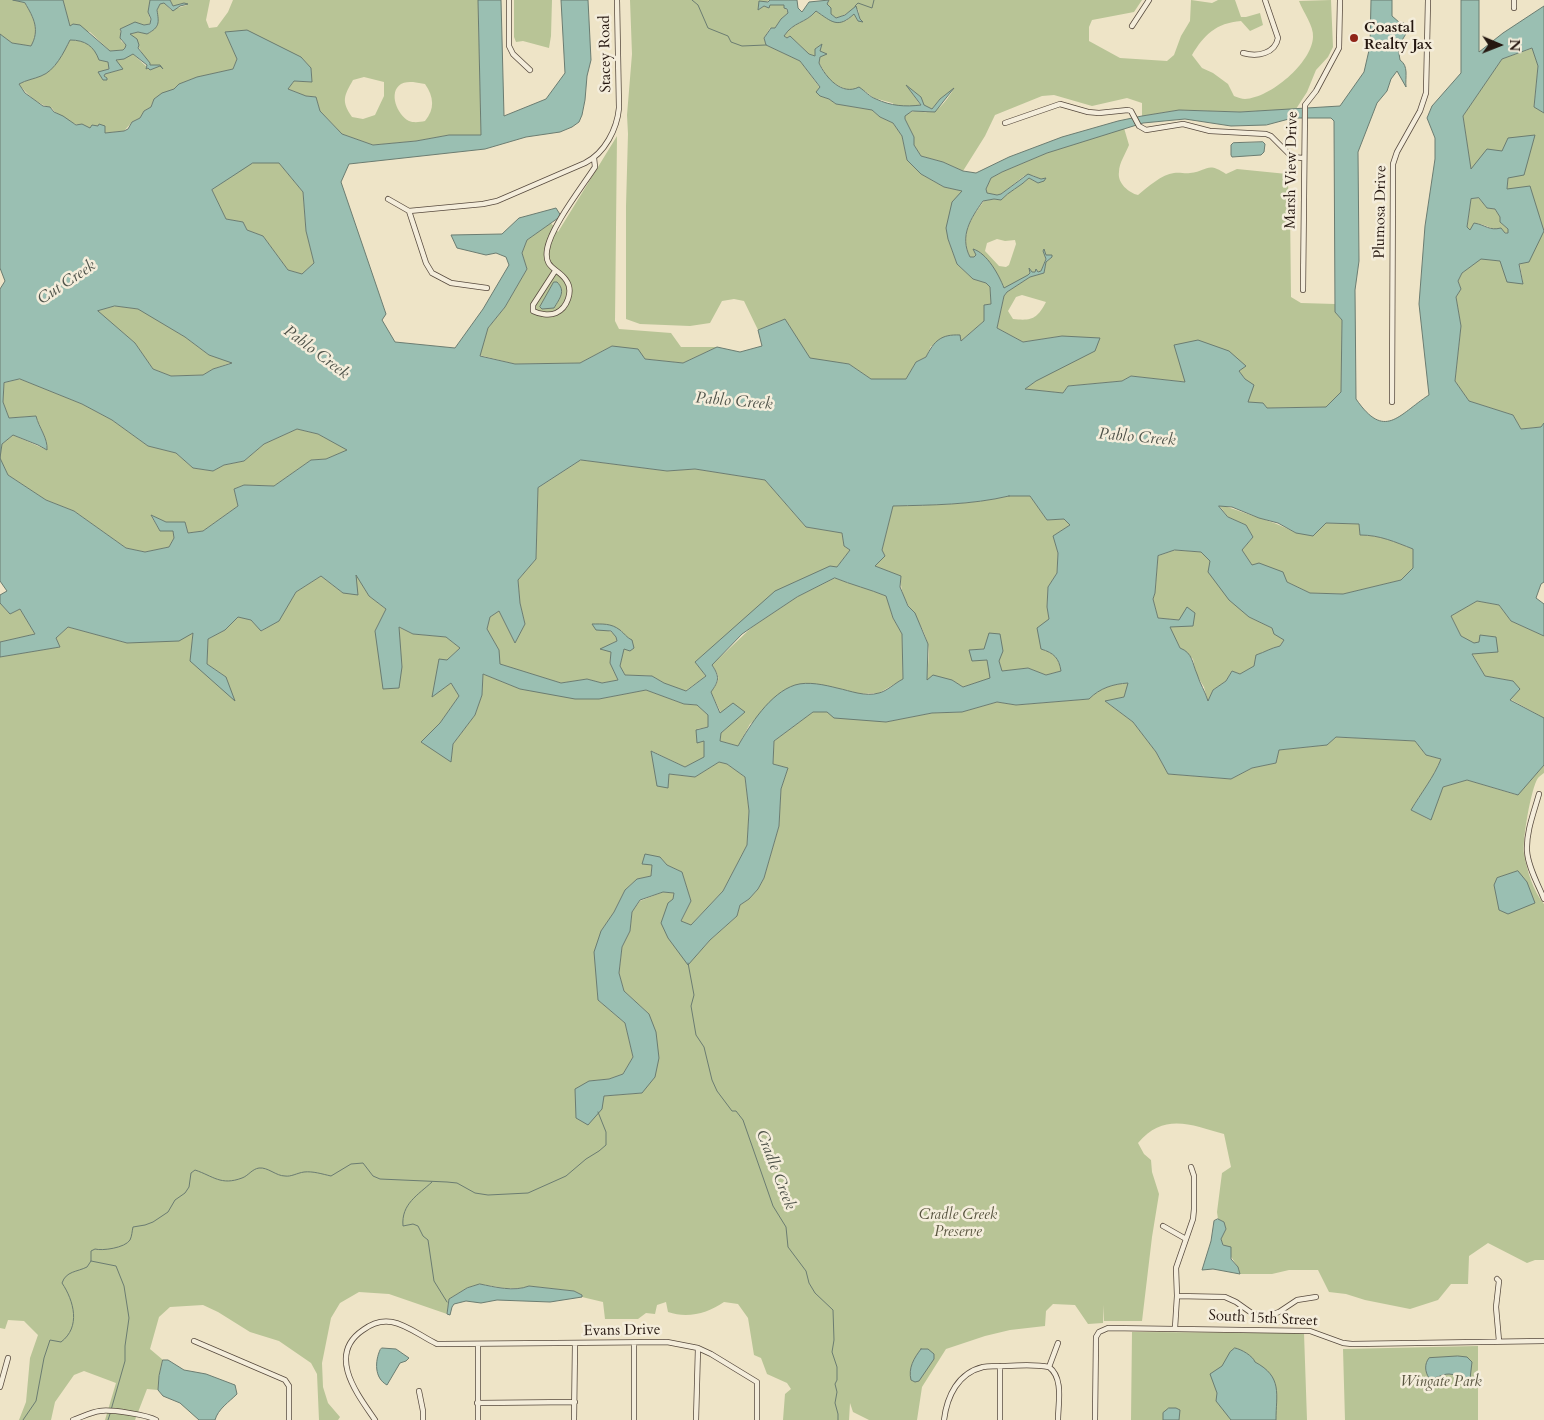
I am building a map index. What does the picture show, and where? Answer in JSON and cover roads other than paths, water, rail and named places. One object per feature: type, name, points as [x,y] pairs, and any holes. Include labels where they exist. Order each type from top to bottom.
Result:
[{"type":"street","points":[[509,0],[509,46],[513,54],[530,70]]},
{"type":"street","name":"Stacey Road","points":[[594,158],[616,126],[619,108],[617,0]]},
{"type":"street","points":[[1132,26],[1149,0]]},
{"type":"street","points":[[1243,53],[1251,55],[1261,54],[1273,49],[1277,44],[1278,38],[1265,0]]},
{"type":"street","name":"Marsh View Drive","points":[[1303,290],[1305,105],[1316,91],[1339,48],[1340,0]]},
{"type":"street","name":"Plumosa Drive","points":[[1392,402],[1393,164],[1397,152],[1420,111],[1426,93],[1428,0]]},
{"type":"street","points":[[1514,0],[1514,8]]},
{"type":"street","points":[[1005,123],[1060,104],[1099,113],[1131,110],[1139,126],[1146,130],[1183,124],[1210,131],[1266,134],[1271,136],[1292,157],[1303,158]]},
{"type":"street","points":[[388,199],[409,211],[492,202],[594,158],[595,167],[551,236],[547,250],[547,260],[555,271],[566,280],[569,290],[568,299],[564,307],[555,314],[539,314],[533,311],[533,305],[555,271]]},
{"type":"street","points":[[409,211],[430,271],[451,284],[487,288]]},
{"type":"street","points":[[1539,794],[1531,820],[1527,851],[1532,872],[1544,899]]},
{"type":"street","points":[[1176,1328],[1176,1268],[1193,1219],[1194,1209],[1194,1176],[1191,1168]]},
{"type":"street","points":[[1163,1226],[1186,1239]]},
{"type":"street","points":[[1497,1279],[1499,1281],[1496,1307],[1499,1341]]},
{"type":"street","points":[[1177,1296],[1225,1297],[1253,1314],[1264,1317],[1279,1312],[1297,1300],[1316,1297]]},
{"type":"street","name":"Evans Drive","points":[[373,1419],[350,1382],[346,1372],[349,1346],[357,1334],[371,1324],[390,1322],[398,1324],[437,1344],[667,1342],[698,1348],[757,1382],[757,1420]]},
{"type":"street","name":"South 15th Street","points":[[1095,1420],[1096,1337],[1100,1331],[1108,1328],[1310,1331],[1343,1343],[1352,1344],[1544,1340]]},
{"type":"street","points":[[194,1341],[285,1380],[289,1386],[290,1420]]},
{"type":"street","points":[[634,1343],[634,1420]]},
{"type":"street","points":[[1049,1367],[1058,1343]]},
{"type":"street","points":[[574,1420],[575,1344]]},
{"type":"street","points":[[478,1345],[478,1420]]},
{"type":"street","points":[[696,1420],[698,1348]]},
{"type":"street","points":[[0,1387],[8,1358]]},
{"type":"street","points":[[1000,1366],[1000,1420]]},
{"type":"street","points":[[944,1420],[946,1406],[951,1393],[963,1377],[986,1367],[1034,1366],[1049,1367],[1055,1373],[1058,1381],[1058,1420]]},
{"type":"street","points":[[419,1391],[423,1420]]},
{"type":"street","points":[[477,1403],[575,1402]]},
{"type":"street","points":[[73,1420],[104,1410],[156,1420]]},
{"type":"water","points":[[13,0],[63,0],[70,26],[73,24],[80,25],[110,51],[123,50],[125,48],[126,45],[120,38],[120,29],[135,22],[144,25],[150,24],[151,19],[148,12],[150,0],[170,0],[173,6],[184,3],[188,4],[180,6],[173,11],[164,3],[160,4],[157,10],[158,24],[154,29],[147,34],[138,32],[130,34],[137,39],[138,48],[150,65],[160,65],[163,69],[160,66],[150,70],[146,69],[147,65],[133,54],[124,59],[116,60],[123,69],[105,74],[104,76],[107,80],[103,80],[98,72],[109,69],[108,62],[99,60],[88,45],[80,41],[70,40],[59,61],[51,70],[46,74],[19,84],[25,93],[43,106],[50,107],[54,112],[76,125],[82,124],[90,128],[92,125],[98,126],[99,124],[105,126],[105,133],[128,129],[132,122],[140,118],[144,111],[151,107],[154,99],[162,93],[197,77],[233,69],[237,59],[225,32],[247,30],[301,57],[311,68],[312,82],[294,81],[288,89],[306,96],[316,97],[320,111],[342,134],[373,145],[416,141],[449,135],[481,135],[478,0],[501,0],[504,116],[546,99],[565,73],[561,0],[588,0],[591,60],[582,115],[579,122],[572,127],[560,132],[526,137],[485,149],[349,164],[341,182],[386,314],[382,320],[395,342],[455,348],[483,309],[509,265],[506,257],[496,253],[486,255],[457,248],[451,235],[502,234],[519,218],[556,208],[561,216],[527,240],[522,253],[527,269],[505,307],[488,328],[480,356],[515,364],[580,363],[612,346],[638,349],[645,359],[683,363],[717,347],[740,352],[762,346],[758,330],[785,319],[810,358],[849,364],[871,379],[906,379],[916,362],[926,357],[935,343],[943,337],[960,335],[961,341],[984,321],[984,305],[991,304],[990,287],[986,283],[973,279],[957,264],[948,239],[946,228],[952,202],[962,191],[944,187],[921,174],[907,160],[902,136],[893,123],[880,117],[872,110],[836,104],[820,96],[816,92],[820,87],[800,61],[766,45],[764,38],[771,28],[775,28],[788,13],[787,9],[784,8],[784,5],[770,5],[769,8],[764,6],[758,10],[759,1],[797,0],[798,8],[802,12],[809,2],[829,0],[827,4],[831,8],[831,14],[836,18],[845,15],[856,6],[860,19],[863,22],[858,21],[854,14],[839,23],[831,21],[816,11],[784,36],[787,38],[790,36],[809,54],[815,56],[815,49],[822,44],[820,51],[827,54],[820,57],[819,63],[830,80],[847,89],[859,87],[874,98],[893,105],[921,105],[906,85],[921,97],[924,105],[932,109],[940,99],[954,88],[935,112],[912,111],[905,116],[905,119],[914,137],[914,145],[921,156],[943,162],[963,171],[976,173],[1009,157],[1062,137],[1142,116],[1179,110],[1240,112],[1340,106],[1364,72],[1370,46],[1371,0],[1392,0],[1392,16],[1400,23],[1404,23],[1407,32],[1398,47],[1400,60],[1406,69],[1406,87],[1397,71],[1391,79],[1387,91],[1377,103],[1358,152],[1359,261],[1355,290],[1356,399],[1366,412],[1375,419],[1384,421],[1400,416],[1429,395],[1419,304],[1425,226],[1435,159],[1435,138],[1427,118],[1432,106],[1461,73],[1461,0],[1479,0],[1479,52],[1503,33],[1544,6],[1544,113],[1534,107],[1538,66],[1532,48],[1502,59],[1463,116],[1471,169],[1487,149],[1502,151],[1508,138],[1535,135],[1524,175],[1508,178],[1507,189],[1530,186],[1544,231],[1529,262],[1519,264],[1523,284],[1507,282],[1500,261],[1481,259],[1462,273],[1458,281],[1461,289],[1456,297],[1461,326],[1455,381],[1469,401],[1513,415],[1521,429],[1541,427],[1544,423],[1544,582],[1541,584],[1536,598],[1544,604],[1544,636],[1511,621],[1499,605],[1477,601],[1451,616],[1461,636],[1474,643],[1479,642],[1480,635],[1496,637],[1498,652],[1472,654],[1485,676],[1513,681],[1520,689],[1510,700],[1544,718],[1544,765],[1518,795],[1467,780],[1443,787],[1431,820],[1411,810],[1431,779],[1441,759],[1426,755],[1415,741],[1336,737],[1327,745],[1279,750],[1276,763],[1252,768],[1231,779],[1168,774],[1156,752],[1133,722],[1105,701],[1124,697],[1128,683],[1107,687],[1089,699],[1016,705],[997,702],[962,712],[932,713],[886,722],[834,718],[827,712],[813,712],[774,741],[773,764],[788,768],[781,789],[779,826],[764,878],[758,889],[740,905],[737,916],[710,940],[688,965],[668,938],[661,923],[668,903],[673,899],[674,893],[663,892],[640,900],[632,912],[630,931],[622,947],[619,973],[624,991],[649,1014],[656,1032],[659,1058],[655,1077],[642,1093],[604,1096],[602,1109],[588,1125],[576,1118],[575,1089],[589,1081],[609,1079],[623,1074],[633,1057],[625,1023],[598,1000],[594,952],[601,931],[614,912],[625,890],[637,879],[651,876],[652,865],[642,864],[645,854],[660,857],[667,865],[682,872],[691,901],[681,921],[691,925],[723,891],[747,845],[749,811],[745,777],[727,764],[719,762],[695,777],[669,774],[668,788],[657,786],[651,751],[685,767],[704,757],[704,741],[697,743],[696,730],[708,727],[708,715],[697,705],[684,704],[646,690],[599,699],[575,699],[520,689],[483,674],[482,695],[475,715],[453,744],[451,762],[421,742],[440,723],[459,696],[451,683],[432,697],[439,659],[447,660],[460,648],[446,637],[413,634],[399,627],[402,667],[399,688],[383,689],[375,631],[386,609],[369,596],[356,575],[358,595],[343,593],[321,576],[296,592],[279,621],[261,631],[251,620],[238,617],[225,630],[208,639],[207,664],[226,677],[235,701],[190,661],[193,633],[179,641],[127,643],[68,627],[56,638],[60,647],[0,657],[0,642],[35,634],[20,609],[10,614],[0,603],[0,595],[7,591],[0,581],[0,458],[0,289],[5,281],[0,268],[0,34],[12,43],[31,46],[35,35],[35,24],[25,3]],"holes":[[[1293,118],[1331,118],[1334,121],[1335,312],[1342,320],[1341,392],[1326,407],[1267,408],[1263,403],[1248,402],[1254,385],[1245,379],[1239,371],[1246,366],[1229,351],[1198,340],[1174,345],[1185,382],[1131,376],[1122,381],[1068,386],[1063,393],[1025,389],[1036,381],[1095,351],[1100,338],[1062,336],[1023,342],[997,328],[1004,296],[1007,292],[1030,277],[1044,273],[1046,262],[1052,255],[1046,255],[1044,249],[1046,259],[1041,271],[1038,272],[1036,269],[1035,272],[1032,272],[1029,268],[1030,273],[1028,275],[1004,288],[996,271],[983,255],[973,249],[976,255],[970,257],[967,249],[966,235],[974,214],[983,201],[1001,200],[1029,178],[1038,183],[1046,178],[1041,179],[1028,174],[997,195],[987,193],[986,189],[991,178],[1047,153],[1143,123],[1185,119],[1231,126],[1266,125]],[[253,163],[279,163],[303,192],[306,231],[314,263],[302,274],[288,270],[263,236],[247,230],[243,222],[226,219],[212,190]],[[1479,198],[1487,208],[1495,209],[1500,217],[1500,222],[1508,229],[1508,233],[1505,233],[1501,228],[1490,228],[1474,223],[1470,230],[1467,227],[1471,199]],[[115,306],[138,309],[185,337],[209,355],[232,363],[213,369],[203,375],[171,376],[153,369],[135,343],[98,311]],[[20,379],[82,404],[112,420],[148,446],[176,453],[193,468],[213,471],[224,465],[244,461],[264,444],[297,429],[318,434],[347,450],[326,459],[311,460],[274,486],[244,485],[234,489],[238,506],[203,531],[188,533],[185,522],[166,522],[151,515],[160,531],[173,531],[174,538],[169,547],[145,552],[126,548],[74,511],[46,500],[8,475],[0,458],[2,444],[13,435],[47,450],[46,441],[36,416],[9,418],[3,402],[4,383]],[[581,460],[667,471],[695,469],[765,480],[806,527],[842,533],[844,546],[850,550],[837,567],[830,566],[775,591],[695,662],[706,676],[686,691],[664,683],[652,676],[625,675],[620,666],[624,649],[630,651],[634,648],[632,640],[622,631],[606,624],[592,624],[596,630],[611,631],[616,637],[617,641],[600,649],[611,652],[610,663],[618,680],[602,683],[587,679],[561,683],[500,664],[499,650],[487,629],[490,617],[499,611],[515,643],[525,624],[520,603],[518,580],[536,559],[538,488]],[[1009,496],[1030,496],[1047,520],[1064,519],[1070,525],[1053,536],[1058,553],[1057,573],[1048,587],[1047,607],[1049,619],[1037,628],[1041,649],[1055,657],[1061,671],[1046,675],[1028,668],[1002,671],[999,661],[1003,651],[1000,634],[989,633],[984,649],[969,650],[972,661],[987,660],[990,678],[963,687],[952,680],[933,675],[927,680],[928,644],[915,613],[908,606],[900,587],[901,576],[875,566],[885,556],[882,550],[893,506],[980,501]],[[1219,506],[1232,507],[1259,518],[1278,523],[1296,533],[1313,536],[1326,523],[1359,524],[1360,535],[1394,541],[1413,549],[1413,568],[1401,580],[1343,594],[1310,593],[1287,582],[1283,572],[1259,563],[1252,565],[1242,550],[1253,537],[1246,525],[1228,517]],[[1175,550],[1201,552],[1210,561],[1208,572],[1229,600],[1249,617],[1272,628],[1274,634],[1284,640],[1280,646],[1256,655],[1254,666],[1240,674],[1232,671],[1226,681],[1213,690],[1208,701],[1192,659],[1180,648],[1170,627],[1193,626],[1195,613],[1187,607],[1179,620],[1158,618],[1153,599],[1158,556]],[[835,578],[886,596],[893,618],[902,634],[903,679],[885,691],[874,694],[858,693],[816,684],[805,683],[795,685],[786,689],[769,702],[748,729],[738,746],[720,741],[721,733],[745,712],[733,703],[720,713],[711,692],[718,679],[712,665],[742,634],[797,597]]]},
{"type":"water","points":[[1263,142],[1265,144],[1264,152],[1261,155],[1232,157],[1231,155],[1231,145],[1233,143]]},
{"type":"water","points":[[554,282],[560,285],[562,292],[560,298],[554,308],[542,309],[540,307]]},
{"type":"water","points":[[1518,871],[1527,882],[1535,903],[1508,914],[1499,910],[1494,885],[1497,878]]},
{"type":"water","points":[[1218,1219],[1224,1222],[1226,1229],[1221,1239],[1223,1245],[1231,1247],[1231,1259],[1238,1267],[1240,1274],[1213,1269],[1202,1270],[1211,1241],[1214,1221]]},
{"type":"water","points":[[480,1284],[517,1289],[529,1286],[574,1291],[582,1295],[582,1297],[550,1302],[497,1300],[481,1303],[466,1301],[454,1304],[450,1315],[447,1314],[449,1299],[467,1288]]},
{"type":"water","points":[[382,1348],[396,1349],[409,1358],[400,1363],[387,1385],[380,1378],[377,1369],[378,1354]]},
{"type":"water","points":[[1235,1348],[1249,1355],[1274,1380],[1277,1394],[1276,1420],[1231,1420],[1216,1401],[1217,1393],[1210,1374],[1222,1366],[1230,1352]]},
{"type":"water","points":[[921,1349],[928,1349],[934,1354],[934,1359],[919,1381],[915,1382],[911,1380],[911,1367]]},
{"type":"water","points":[[1467,1357],[1472,1362],[1470,1379],[1449,1374],[1429,1378],[1426,1363],[1429,1358]]},
{"type":"water","points":[[163,1360],[168,1360],[184,1370],[206,1374],[235,1385],[237,1394],[221,1409],[215,1420],[199,1420],[180,1403],[163,1396],[158,1390]]},
{"type":"water","points":[[1169,1408],[1180,1410],[1179,1420],[1163,1420],[1163,1413]]},
{"type":"waterway","points":[[692,0],[698,5],[708,28],[728,36],[731,42],[742,46],[766,45]]},
{"type":"waterway","points":[[855,6],[858,3],[872,8],[874,0]]},
{"type":"waterway","name":"Cradle Creek","points":[[688,963],[694,995],[691,1006],[696,1035],[704,1047],[712,1080],[717,1091],[732,1111],[736,1111],[743,1120],[773,1206],[786,1227],[788,1247],[806,1271],[809,1283],[815,1293],[833,1310],[834,1340],[832,1352],[837,1367],[835,1403],[838,1420]]},
{"type":"waterway","points":[[23,1420],[36,1401],[44,1358],[50,1340],[61,1342],[71,1329],[74,1314],[70,1298],[62,1283],[66,1276],[87,1267],[91,1261],[91,1251],[113,1248],[127,1243],[132,1235],[133,1227],[153,1222],[168,1212],[175,1200],[185,1193],[189,1187],[191,1173],[195,1170],[217,1179],[228,1181],[242,1178],[259,1168],[285,1176],[301,1172],[331,1176],[351,1164],[363,1163],[373,1176],[380,1179],[457,1183],[475,1193],[488,1195],[528,1193],[566,1176],[606,1145],[606,1132],[598,1112]]},
{"type":"waterway","points":[[432,1182],[408,1206],[403,1218],[403,1226],[413,1224],[418,1226],[423,1236],[428,1240],[434,1281],[447,1302]]},
{"type":"waterway","points":[[91,1261],[116,1266],[124,1286],[129,1318],[125,1361],[111,1410]]},
{"type":"waterway","points":[[108,1420],[110,1414]]},
{"type":"place","name":"Coastal Realty Jax","points":[[1354,38]]},
{"type":"water label","name":"Cut Creek","points":[[67,283]]},
{"type":"water label","name":"Pablo Creek","points":[[316,353]]},
{"type":"water label","name":"Pablo Creek","points":[[734,402]]},
{"type":"water label","name":"Pablo Creek","points":[[1137,438]]},
{"type":"park label","name":"Cradle Creek Preserve","points":[[958,1224]]},
{"type":"park label","name":"Wingate Park","points":[[1441,1383]]}]
